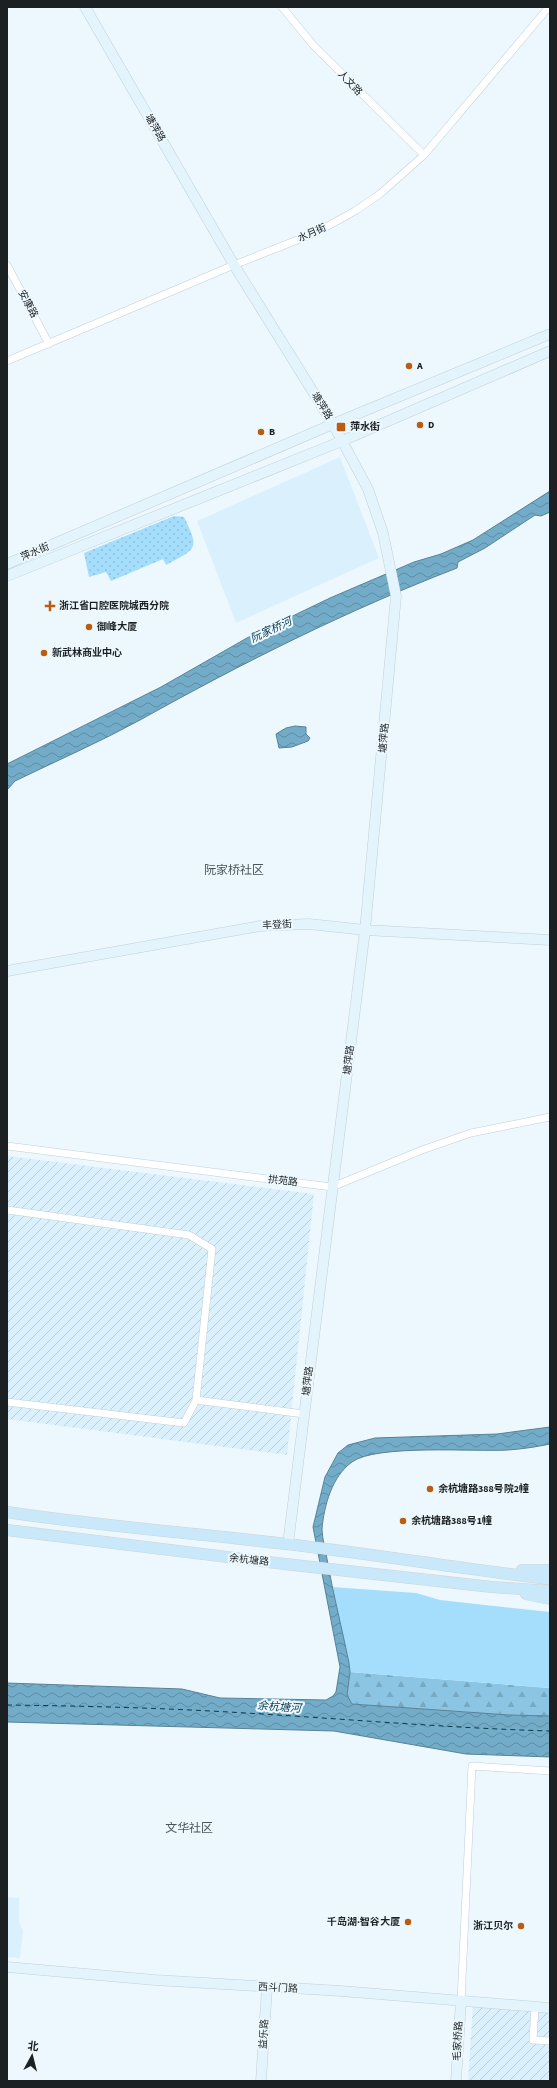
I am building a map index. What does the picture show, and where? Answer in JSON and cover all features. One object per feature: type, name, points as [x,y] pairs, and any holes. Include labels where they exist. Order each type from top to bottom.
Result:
[{"type":"main road","name":"余杭塘路","points":[[10,1513],[288,1544],[469,1570],[550,1579]]},
{"type":"main road","name":"余杭塘路","points":[[7,1530],[492,1587],[550,1591]]},
{"type":"main road","name":"余杭塘路","points":[[469,1570],[550,1570]]},
{"type":"main road","name":"余杭塘路","points":[[492,1587],[550,1599]]},
{"type":"street","name":"塘萍路","points":[[85,7],[234,265],[334,424],[368,489],[383,533],[396,596],[366,930],[332,1186],[288,1544]]},
{"type":"street","name":"人文路","points":[[282,7],[319,52],[424,155]]},
{"type":"street","name":"水月街","points":[[7,361],[234,265],[315,233],[355,211],[380,194],[424,155],[549,7]]},
{"type":"street","name":"安康路","points":[[7,265],[49,344]]},
{"type":"street","name":"萍水街","points":[[7,564],[334,424],[550,334]]},
{"type":"street","name":"萍水街","points":[[7,576],[342,440],[550,351]]},
{"type":"street","name":"丰登街","points":[[7,971],[260,926],[309,924],[366,930],[550,940]]},
{"type":"street","name":"拱苑路","points":[[7,1146],[332,1186],[422,1150],[471,1133],[550,1117]]},
{"type":"street","points":[[7,1210],[189,1235],[212,1249],[196,1400],[184,1423],[7,1402]]},
{"type":"street","points":[[196,1400],[304,1414]]},
{"type":"street","points":[[461,2001],[472,1766],[550,1771]]},
{"type":"street","name":"西斗门路","points":[[7,1967],[267,1988],[341,1991],[550,2008]]},
{"type":"street","name":"益乐路","points":[[261,2081],[267,1988]]},
{"type":"street","name":"毛家桥路","points":[[456,2081],[461,2001]]},
{"type":"street","points":[[535,2007],[532,2040],[550,2041]]},
{"type":"shaded area","points":[[340,457],[379,558],[236,623],[197,521]]},
{"type":"shaded area","points":[[174,516],[184,517],[194,542],[190,551],[166,565],[163,559],[111,581],[106,572],[89,577],[84,553]]},
{"type":"shaded area","points":[[7,1156],[314,1194],[287,1455],[7,1419]]},
{"type":"shaded area","points":[[332,1587],[416,1593],[440,1600],[550,1612],[550,1688],[350,1672]]},
{"type":"shaded area","points":[[7,1897],[19,1898],[19,1922],[23,1931],[20,1958],[7,1957]]},
{"type":"shaded area","points":[[473,2002],[550,2008],[550,2081],[468,2081]]},
{"type":"green space","points":[[350,1672],[550,1688],[550,1716],[509,1715],[352,1704],[347,1695]]},
{"type":"water","name":"阮家桥河","points":[[550,491],[550,512],[541,516],[535,515],[485,548],[458,562],[457,568],[376,601],[296,638],[217,678],[109,736],[15,781],[7,790],[7,764],[161,687],[247,638],[330,598],[414,562],[441,554],[473,540]]},
{"type":"water","points":[[295,726],[306,727],[306,734],[310,738],[308,741],[292,747],[279,748],[276,734],[286,728]]},
{"type":"water","name":"余杭塘河","points":[[550,1427],[550,1444],[534,1447],[508,1450],[403,1451],[364,1456],[352,1462],[345,1468],[334,1483],[327,1501],[322,1529],[323,1541],[349,1663],[350,1672],[347,1695],[352,1704],[509,1715],[550,1716],[550,1757],[466,1754],[334,1731],[7,1722],[7,1683],[182,1689],[220,1698],[326,1700],[333,1696],[336,1692],[340,1667],[313,1527],[325,1477],[338,1453],[348,1445],[375,1438],[497,1434]]},
{"type":"ferry route","points":[[7,1705],[186,1710],[283,1715],[436,1726],[550,1731]]},
{"type":"place","name":"A","points":[[409,366]]},
{"type":"place","name":"D","points":[[420,425]]},
{"type":"place","name":"萍水街","points":[[341,427]]},
{"type":"place","name":"B","points":[[261,432]]},
{"type":"place","name":"浙江省口腔医院城西分院","points":[[50,606]]},
{"type":"place","name":"御峰大厦","points":[[89,627]]},
{"type":"place","name":"新武林商业中心","points":[[44,653]]},
{"type":"place","name":"余杭塘路388号院2幢","points":[[430,1489]]},
{"type":"place","name":"余杭塘路388号1幢","points":[[403,1521]]},
{"type":"place","name":"千岛湖·智谷大厦","points":[[408,1922]]},
{"type":"place","name":"浙江贝尔","points":[[521,1926]]},
{"type":"district","name":"阮家桥社区","points":[[234,870]]},
{"type":"district","name":"文华社区","points":[[189,1828]]}]
